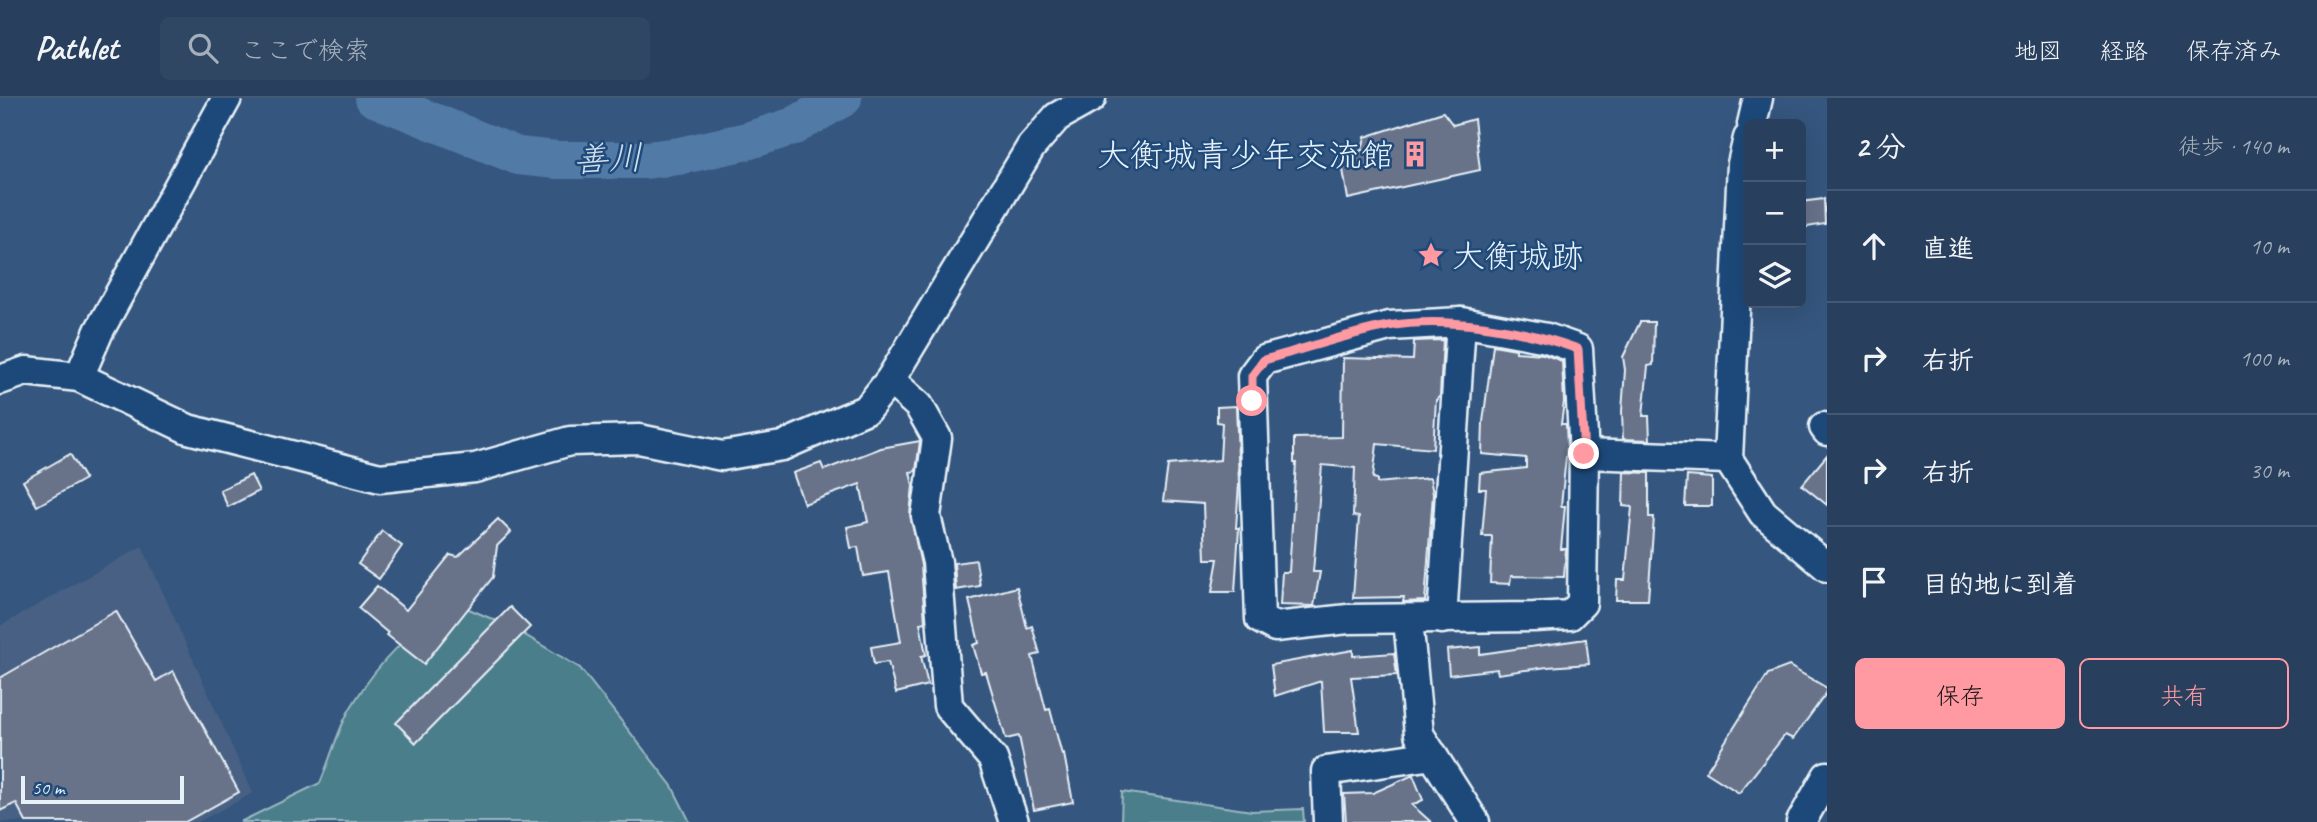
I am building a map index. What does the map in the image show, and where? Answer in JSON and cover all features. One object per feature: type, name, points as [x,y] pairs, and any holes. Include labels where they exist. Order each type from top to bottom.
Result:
[{"type":"street","points":[[0,380],[26,371],[79,377],[188,429],[380,478],[475,468],[570,441],[639,439],[722,456],[782,446],[867,409],[890,380],[1031,147],[1056,117],[1091,98]]},
{"type":"street","points":[[1753,119],[1758,98]]},
{"type":"street","points":[[79,377],[99,331],[223,106]]},
{"type":"street","points":[[1743,160],[1728,459],[1763,513],[1827,567]]},
{"type":"street","points":[[1441,619],[1461,323]]},
{"type":"street","points":[[1461,323],[1547,338],[1578,349],[1584,454],[1582,603],[1570,615],[1348,619],[1275,627],[1260,619],[1252,376],[1264,360],[1389,326],[1461,323]]},
{"type":"street","points":[[890,380],[919,406],[937,438],[926,516],[937,562],[948,706],[993,759],[1014,822]]},
{"type":"street","points":[[1584,454],[1728,459]]},
{"type":"street","points":[[1408,620],[1419,734],[1475,822]]},
{"type":"street","points":[[1328,822],[1326,771],[1433,755]]},
{"type":"street","points":[[1801,822],[1827,776]]},
{"type":"shaded area","points":[[142,546],[253,793],[198,822],[0,822],[0,626]]},
{"type":"green space","points":[[455,603],[513,628],[580,668],[672,786],[690,822],[240,822],[320,783],[348,713],[363,688],[398,647],[425,623]]},
{"type":"green space","points":[[1122,792],[1252,811],[1303,809],[1304,822],[1121,822]]},
{"type":"building","name":"大衡城青少年交流館","points":[[1443,112],[1453,125],[1474,119],[1480,170],[1348,199],[1341,158],[1362,150],[1365,137]]},
{"type":"building","points":[[1824,199],[1825,224],[1806,227],[1806,201]]},
{"type":"building","points":[[1640,322],[1654,322],[1653,365],[1648,366],[1643,416],[1649,416],[1650,440],[1623,439],[1623,357]]},
{"type":"building","points":[[1443,340],[1440,396],[1436,400],[1433,449],[1377,444],[1373,478],[1377,479],[1377,483],[1430,478],[1433,494],[1425,601],[1403,602],[1404,597],[1353,598],[1359,517],[1353,516],[1355,468],[1322,465],[1313,572],[1320,572],[1314,606],[1280,605],[1282,572],[1289,572],[1296,463],[1294,438],[1342,437],[1343,358],[1413,360],[1414,341]]},
{"type":"building","points":[[1493,345],[1516,349],[1516,352],[1543,354],[1562,361],[1564,402],[1561,424],[1566,424],[1567,447],[1561,506],[1565,506],[1561,549],[1566,549],[1564,577],[1511,576],[1510,584],[1490,583],[1492,536],[1482,536],[1486,489],[1479,489],[1480,473],[1526,468],[1526,458],[1482,454],[1483,422]]},
{"type":"building","points":[[1236,406],[1239,483],[1236,528],[1239,528],[1235,592],[1212,592],[1218,559],[1205,559],[1203,504],[1163,501],[1168,465],[1220,460],[1222,423],[1217,422],[1217,407]]},
{"type":"building","points":[[920,441],[916,471],[910,472],[913,486],[910,514],[921,565],[925,622],[920,623],[926,655],[921,656],[928,685],[896,693],[888,662],[874,664],[871,647],[901,642],[889,572],[863,576],[858,547],[851,548],[847,527],[868,522],[860,484],[804,504],[793,473],[821,463],[824,470],[881,448]]},
{"type":"building","points":[[70,454],[85,479],[37,506],[23,481]]},
{"type":"building","points":[[1827,455],[1827,505],[1802,485]]},
{"type":"building","points":[[1624,472],[1649,473],[1649,517],[1654,517],[1648,600],[1616,600],[1617,580],[1625,580],[1632,507],[1623,506]]},
{"type":"building","points":[[251,475],[259,491],[228,507],[220,490]]},
{"type":"building","points":[[1687,476],[1712,478],[1712,506],[1685,506]]},
{"type":"building","points":[[498,519],[511,532],[497,546],[493,577],[424,664],[358,608],[377,586],[406,610],[450,555],[458,557]]},
{"type":"building","points":[[382,531],[402,546],[379,579],[358,564]]},
{"type":"building","points":[[976,560],[980,586],[956,590],[954,563]]},
{"type":"building","points":[[1017,587],[1027,628],[1032,626],[1040,654],[1032,656],[1046,710],[1050,709],[1062,755],[1064,754],[1073,802],[1034,810],[1019,736],[1006,739],[986,672],[981,673],[973,645],[979,643],[969,600]]},
{"type":"building","points":[[510,607],[530,627],[416,743],[396,723]]},
{"type":"building","points":[[116,611],[156,681],[173,671],[239,792],[185,822],[26,822],[16,803],[0,811],[0,678]]},
{"type":"building","points":[[1586,639],[1589,664],[1498,674],[1497,669],[1449,675],[1447,650],[1480,647],[1480,654]]},
{"type":"building","points":[[1353,650],[1353,656],[1394,653],[1397,675],[1351,677],[1359,732],[1324,732],[1321,681],[1275,696],[1271,665]]},
{"type":"building","points":[[1789,666],[1827,688],[1827,692],[1793,739],[1785,735],[1739,793],[1706,772],[1768,674]]},
{"type":"building","points":[[1413,775],[1423,800],[1412,805],[1431,822],[1346,822],[1344,794],[1373,793]]},
{"type":"waterway","name":"善川","points":[[374,98],[518,156],[557,160],[646,160],[679,156],[747,141],[794,126],[843,98]]},
{"type":"place","name":"大衡城青少年交流館","points":[[1415,154]]},
{"type":"place","name":"大衡城跡","points":[[1431,255]]},
{"type":"route","points":[[1252,401],[1252,376],[1264,360],[1389,326],[1461,323],[1547,338],[1578,349],[1584,454]]}]
